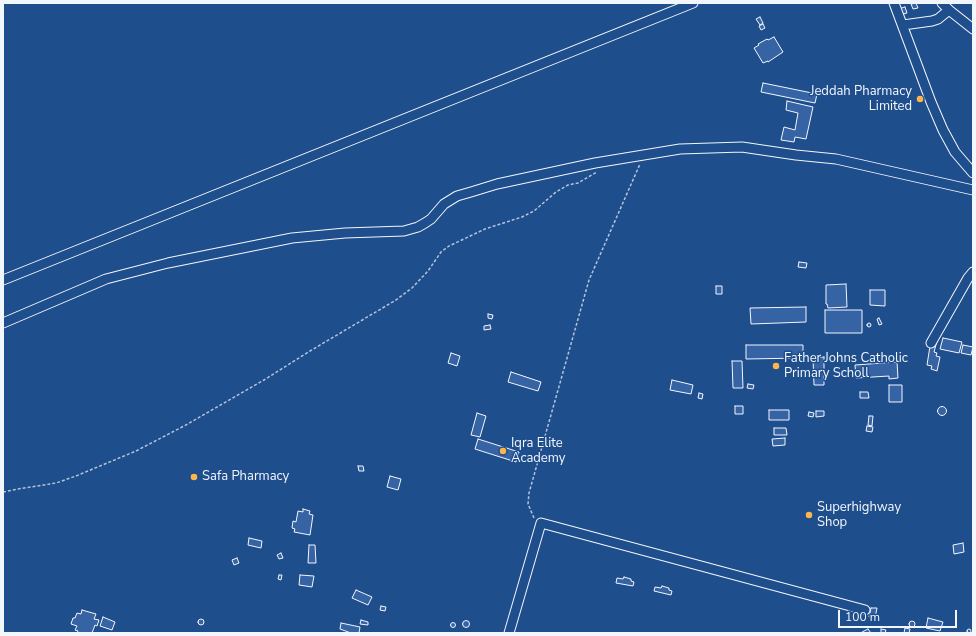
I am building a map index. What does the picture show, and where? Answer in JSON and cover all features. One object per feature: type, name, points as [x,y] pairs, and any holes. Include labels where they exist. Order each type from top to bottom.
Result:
[{"type":"street","points":[[3,280],[693,3]]},
{"type":"street","points":[[894,3],[943,130],[955,152],[973,173]]},
{"type":"street","points":[[942,3],[973,29]]},
{"type":"street","points":[[903,25],[932,21],[938,19],[949,10]]},
{"type":"street","points":[[3,323],[106,279],[168,263],[292,238],[345,233],[404,231],[418,227],[431,219],[444,204],[457,196],[497,184],[588,165],[680,149],[742,147],[836,159],[973,190]]},
{"type":"street","points":[[931,343],[968,278],[973,272]]},
{"type":"street","points":[[509,633],[541,523],[865,610]]},
{"type":"path","points":[[541,523],[534,518],[528,504],[529,493],[589,280],[644,155]]},
{"type":"path","points":[[3,492],[56,483],[136,452],[264,380],[396,300],[417,284],[441,252],[449,246],[485,229],[522,217],[534,211],[568,185],[578,183],[598,171]]},
{"type":"building","points":[[916,3],[918,8],[913,9],[911,4]]},
{"type":"building","points":[[905,7],[907,13],[899,15],[898,9]]},
{"type":"building","points":[[760,17],[763,23],[760,25],[756,19]]},
{"type":"building","points":[[763,24],[765,28],[761,30],[759,26]]},
{"type":"building","points":[[774,37],[783,52],[768,62],[763,63],[754,48],[767,39],[768,40]]},
{"type":"building","points":[[763,83],[817,94],[815,103],[761,92]]},
{"type":"building","points":[[787,101],[813,107],[806,139],[795,137],[794,142],[781,140],[784,127],[795,130],[798,113],[786,110]]},
{"type":"building","points":[[799,262],[807,263],[806,268],[798,267]]},
{"type":"building","points":[[846,284],[847,307],[828,308],[826,304],[826,285]]},
{"type":"building","points":[[716,286],[722,286],[722,294],[716,294]]},
{"type":"building","points":[[870,290],[885,290],[885,306],[870,305]]},
{"type":"building","points":[[806,307],[806,322],[751,324],[750,308]]},
{"type":"building","points":[[825,310],[862,310],[862,333],[825,333]]},
{"type":"building","points":[[488,314],[493,315],[492,319],[488,318]]},
{"type":"building","points":[[879,318],[882,324],[879,325],[877,319]]},
{"type":"building","points":[[867,323],[871,323],[871,327],[867,327]]},
{"type":"building","points":[[490,325],[491,329],[484,330],[484,326]]},
{"type":"building","points":[[943,338],[962,342],[959,353],[940,349]]},
{"type":"building","points":[[931,340],[937,341],[934,352],[937,353],[936,356],[940,357],[937,371],[931,369],[932,366],[927,365]]},
{"type":"building","points":[[746,345],[803,345],[803,358],[746,359]]},
{"type":"building","points":[[963,345],[973,347],[971,355],[961,353]]},
{"type":"building","points":[[451,353],[460,356],[457,366],[448,363]]},
{"type":"building","points":[[824,357],[824,385],[814,385],[813,358]]},
{"type":"building","points":[[732,361],[742,361],[743,388],[733,388]]},
{"type":"building","points":[[897,362],[898,378],[889,379],[889,376],[856,378],[855,365]]},
{"type":"building","points":[[511,372],[541,382],[538,391],[508,382]]},
{"type":"building","points":[[672,380],[693,385],[691,394],[670,390]]},
{"type":"building","points":[[748,384],[754,385],[753,389],[747,388]]},
{"type":"building","points":[[889,385],[902,385],[902,402],[889,402]]},
{"type":"building","points":[[860,392],[868,392],[869,398],[860,398]]},
{"type":"building","points":[[699,393],[703,394],[702,399],[698,398]]},
{"type":"building","points":[[735,406],[743,406],[743,414],[735,414]]},
{"type":"building","points":[[940,407],[944,407],[946,411],[944,415],[940,415],[938,413],[938,409]]},
{"type":"building","points":[[769,410],[789,410],[789,420],[769,420]]},
{"type":"building","points":[[816,411],[824,411],[824,416],[816,417]]},
{"type":"building","points":[[809,412],[814,413],[813,417],[808,416]]},
{"type":"building","points":[[477,413],[486,416],[480,437],[471,435]]},
{"type":"building","points":[[869,416],[873,416],[872,426],[868,425]]},
{"type":"building","points":[[867,426],[873,427],[872,432],[866,431]]},
{"type":"building","points":[[774,428],[786,428],[787,435],[774,435]]},
{"type":"building","points":[[785,438],[785,445],[773,446],[772,439]]},
{"type":"building","points":[[478,439],[519,452],[516,462],[475,449]]},
{"type":"building","points":[[358,466],[363,466],[364,471],[359,471]]},
{"type":"building","points":[[390,476],[401,479],[398,490],[387,487]]},
{"type":"building","points":[[303,509],[310,511],[309,514],[313,515],[310,535],[294,532],[295,529],[292,528],[293,521],[296,522],[298,511],[303,512]]},
{"type":"building","points":[[249,538],[262,541],[261,548],[248,545]]},
{"type":"building","points":[[963,543],[964,552],[954,554],[953,545]]},
{"type":"building","points":[[309,545],[315,545],[316,563],[308,563]]},
{"type":"building","points":[[281,553],[283,558],[279,559],[277,555]]},
{"type":"building","points":[[237,558],[239,563],[234,565],[232,560]]},
{"type":"building","points":[[279,575],[282,575],[281,580],[278,579]]},
{"type":"building","points":[[300,575],[314,576],[312,587],[299,585]]},
{"type":"building","points":[[624,577],[631,579],[631,581],[634,582],[633,586],[616,583],[617,578],[623,579]]},
{"type":"building","points":[[662,586],[669,588],[669,590],[672,591],[671,595],[654,591],[655,587],[661,588]]},
{"type":"building","points":[[356,590],[372,597],[368,605],[352,598]]},
{"type":"building","points":[[381,606],[386,607],[385,611],[380,610]]},
{"type":"building","points":[[871,608],[877,608],[875,618],[869,617]]},
{"type":"building","points":[[82,610],[96,614],[94,619],[99,620],[92,633],[77,633],[78,631],[75,630],[77,626],[71,624],[73,618],[75,618],[77,613],[81,614]]},
{"type":"building","points":[[103,617],[115,622],[112,630],[100,626]]},
{"type":"building","points":[[928,618],[943,622],[940,631],[926,628]]},
{"type":"building","points":[[201,619],[204,622],[201,625],[198,622]]},
{"type":"building","points":[[361,620],[368,622],[368,625],[360,624]]},
{"type":"building","points":[[466,621],[469,624],[466,627],[463,624]]},
{"type":"building","points":[[912,621],[915,624],[912,627],[909,624]]},
{"type":"building","points":[[453,622],[456,625],[453,628],[450,625]]},
{"type":"building","points":[[341,623],[360,627],[359,633],[351,633],[340,629]]},
{"type":"building","points":[[905,628],[910,629],[909,633],[904,633]]},
{"type":"building","points":[[868,629],[871,633],[862,632]]},
{"type":"building","points":[[881,629],[886,630],[885,633],[881,633]]},
{"type":"building","points":[[967,629],[971,629],[971,633],[967,633]]},
{"type":"place","name":"Jeddah Pharmacy Limited","points":[[920,99]]},
{"type":"place","name":"Father Johns Catholic Primary Scholl","points":[[776,366]]},
{"type":"place","name":"Iqra Elite Academy","points":[[503,451]]},
{"type":"place","name":"Safa Pharmacy","points":[[194,477]]},
{"type":"place","name":"Superhighway Shop","points":[[809,515]]}]
